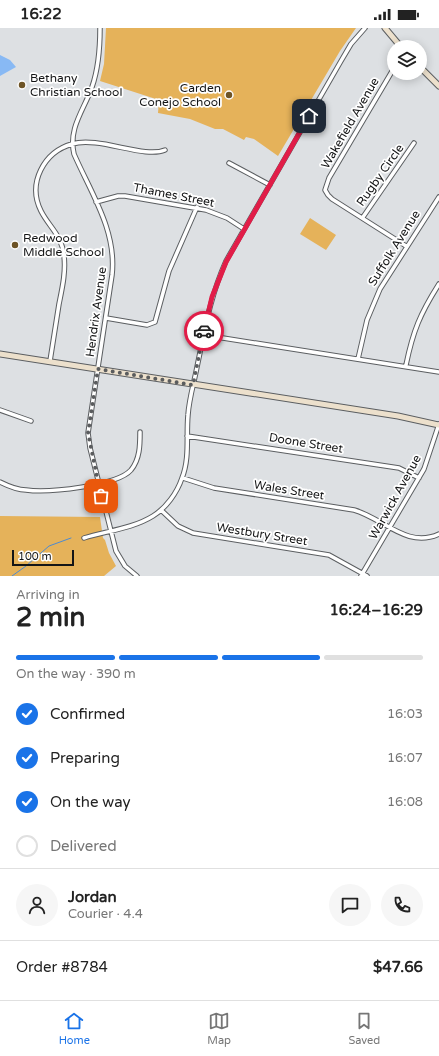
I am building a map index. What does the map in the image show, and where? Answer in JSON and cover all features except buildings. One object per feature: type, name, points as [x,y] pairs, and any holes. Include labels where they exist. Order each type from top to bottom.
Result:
[{"type":"street","name":"Hendrix Avenue","points":[[100,28],[99,56],[95,78],[76,122],[72,144],[74,154],[108,228],[113,265],[88,433],[98,484],[110,531],[120,559],[125,566],[137,576]]},
{"type":"street","points":[[84,538],[134,525],[153,516],[170,500],[182,478],[187,458],[187,416],[210,302],[216,284],[244,229],[341,61],[351,44],[365,28]]},
{"type":"street","points":[[385,28],[395,40]]},
{"type":"street","points":[[427,75],[439,86]]},
{"type":"street","name":"Wakefield Avenue","points":[[363,217],[332,199],[326,193],[326,190],[329,178],[387,80]]},
{"type":"street","points":[[50,361],[63,279],[64,255],[55,231],[41,211],[36,194],[38,175],[46,160],[59,149],[79,142],[98,143],[153,152],[165,150]]},
{"type":"street","name":"Rugby Circle","points":[[363,217],[414,143]]},
{"type":"street","points":[[229,163],[270,185]]},
{"type":"street","name":"Thames Street","points":[[96,202],[118,196],[125,196],[197,207],[215,213],[244,229]]},
{"type":"street","name":"Suffolk Avenue","points":[[358,359],[367,320],[380,288],[439,197]]},
{"type":"street","points":[[106,318],[147,325],[155,322],[169,271],[197,207]]},
{"type":"street","points":[[363,217],[406,246]]},
{"type":"street","points":[[406,365],[411,341],[418,322],[439,284]]},
{"type":"street","points":[[204,335],[406,365],[439,372]]},
{"type":"street","points":[[0,354],[398,416],[439,425]]},
{"type":"street","points":[[0,410],[31,421]]},
{"type":"street","name":"Warwick Avenue","points":[[362,575],[419,478],[430,454],[439,425]]},
{"type":"street","points":[[0,482],[16,489],[28,491],[78,488],[113,481],[130,472],[136,464],[140,432]]},
{"type":"street","name":"Doone Street","points":[[187,436],[399,468],[419,478]]},
{"type":"street","name":"Wales Street","points":[[182,478],[214,488],[354,510],[369,515],[390,528],[416,539],[428,538],[439,534]]},
{"type":"street","name":"Westbury Street","points":[[161,510],[178,526],[193,533],[329,555],[366,576]]},
{"type":"shaded area","name":"Carden Conejo School","points":[[106,28],[356,28],[340,51],[278,156],[254,139],[246,137],[244,140],[223,129],[215,129],[190,119],[158,113],[159,100],[100,81],[104,64]]},
{"type":"shaded area","points":[[310,218],[336,235],[326,250],[300,234]]},
{"type":"shaded area","points":[[0,516],[100,517],[103,538],[116,566],[104,576],[0,576]]},
{"type":"waterway","points":[[12,576],[49,546],[71,538]]},
{"type":"way so far","points":[[101,496],[88,433],[98,369],[193,385],[204,331]]},
{"type":"place","name":"Bethany Christian School","points":[[22,85]]},
{"type":"place","name":"Carden Conejo School","points":[[229,95]]},
{"type":"place","name":"Redwood Middle School","points":[[15,245]]},
{"type":"route","points":[[204,331],[207,314],[216,284],[226,262],[309,116]]}]
